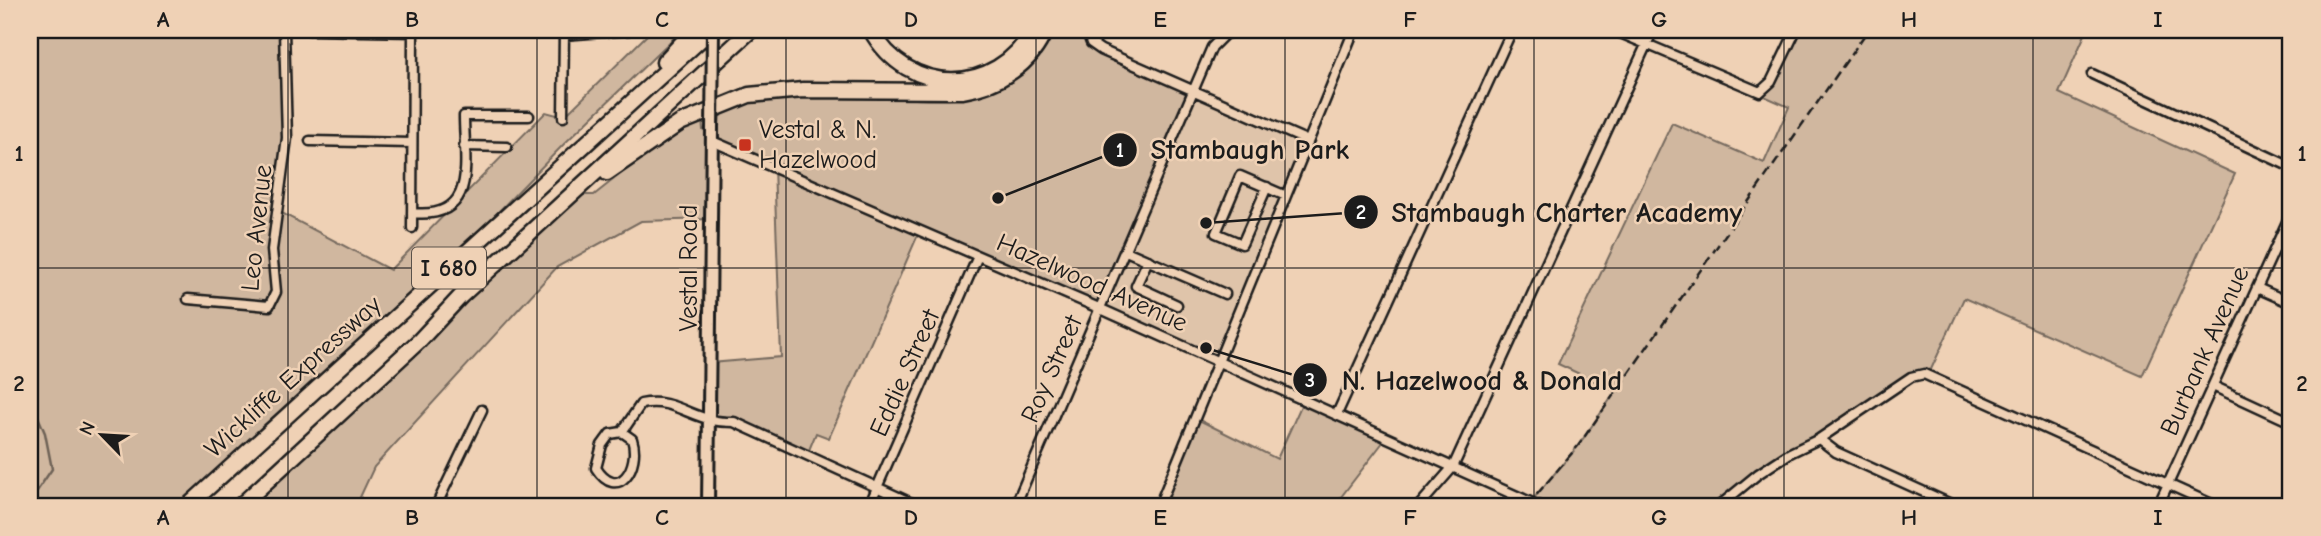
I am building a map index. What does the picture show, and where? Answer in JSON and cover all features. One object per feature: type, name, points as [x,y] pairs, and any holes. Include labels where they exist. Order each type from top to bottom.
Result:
[{"type":"highway","points":[[616,117],[694,30]]},
{"type":"highway","name":"Wickliffe Expressway","points":[[188,506],[712,30]]},
{"type":"highway","name":"I 680","points":[[240,506],[751,30]]},
{"type":"highway","points":[[871,30],[886,52],[902,65],[925,76],[951,81],[978,77],[997,69],[1015,55],[1033,30]]},
{"type":"highway","points":[[571,195],[590,189],[667,131],[737,98],[794,90],[972,90],[998,80],[1018,67],[1035,49],[1045,30]]},
{"type":"street","name":"Leo Avenue","points":[[188,299],[269,306],[276,292],[272,250],[287,138],[284,30]]},
{"type":"street","points":[[309,30],[413,31],[412,228]]},
{"type":"street","points":[[563,117],[564,32],[629,30]]},
{"type":"street","name":"Vestal Road","points":[[708,506],[711,420],[712,30]]},
{"type":"street","points":[[1086,30],[1091,43],[1308,141]]},
{"type":"street","name":"Roy Street","points":[[1015,506],[1218,39],[1238,30]]},
{"type":"street","points":[[1159,506],[1354,30]]},
{"type":"street","points":[[1337,414],[1512,30]]},
{"type":"street","points":[[1613,30],[1755,92],[1762,91],[1771,82],[1796,30]]},
{"type":"street","points":[[1419,506],[1453,467],[1653,30]]},
{"type":"street","points":[[2092,74],[2291,167]]},
{"type":"street","points":[[412,213],[429,215],[447,210],[464,189],[464,116],[529,116]]},
{"type":"street","name":"Hazelwood Avenue","points":[[712,135],[1535,504]]},
{"type":"street","points":[[310,141],[412,143]]},
{"type":"street","points":[[464,146],[507,147]]},
{"type":"street","points":[[1266,187],[1242,244],[1216,233],[1240,176],[1286,195]]},
{"type":"street","name":"Burbank Avenue","points":[[2158,506],[2291,213]]},
{"type":"street","points":[[1126,251],[1225,294]]},
{"type":"street","name":"Eddie Street","points":[[869,506],[978,256]]},
{"type":"street","points":[[1148,260],[1136,286],[1177,304]]},
{"type":"street","points":[[2257,288],[2291,303]]},
{"type":"street","points":[[1719,506],[1738,488],[1779,460],[1819,439],[1911,377],[1924,374],[2216,506]]},
{"type":"street","points":[[2213,386],[2291,422]]},
{"type":"street","points":[[622,432],[632,439],[634,460],[629,473],[620,482],[611,483],[602,478],[596,468],[598,457],[610,434],[622,432],[641,404],[656,401],[672,403],[711,420],[734,422],[918,506]]},
{"type":"street","points":[[436,506],[482,410]]},
{"type":"street","points":[[1819,439],[1836,452],[1955,506]]},
{"type":"shaded area","points":[[30,30],[284,30],[287,128],[276,210],[390,270],[546,112],[564,117],[652,30],[682,30],[563,145],[408,305],[188,506],[30,506]]},
{"type":"shaded area","points":[[1052,30],[1086,30],[1091,43],[1194,91],[1101,309],[920,230],[829,438],[816,433],[807,455],[734,422],[711,420],[711,363],[781,357],[774,167],[713,141],[712,219],[641,221],[557,267],[374,467],[356,506],[240,506],[571,195],[594,195],[633,164],[702,118],[703,130],[719,127],[720,109],[785,98],[830,96],[940,100],[972,96],[990,89],[1007,76],[1049,38]]},
{"type":"shaded area","points":[[1796,30],[2087,30],[2059,93],[2235,174],[2142,376],[1964,298],[1928,376],[1918,375],[1803,446],[1719,506],[1527,506],[1578,446],[1616,391],[1558,364],[1672,123],[1764,163],[1789,107],[1755,92],[1762,91]]},
{"type":"shaded area","points":[[1194,91],[1308,141],[1218,361],[1101,309]]},
{"type":"shaded area","points":[[1304,399],[1387,437],[1334,506],[1187,506],[1164,495],[1195,418],[1277,459]]},
{"type":"waterway","points":[[30,398],[45,433],[52,469],[35,494],[37,506]]},
{"type":"railway","points":[[1527,506],[1578,446],[1868,30]]},
{"type":"place","name":"Vestal & N. Hazelwood","points":[[745,145]]},
{"type":"place","name":"Stambaugh Park","points":[[998,198]]},
{"type":"place","name":"Stambaugh Charter Academy","points":[[1206,223]]},
{"type":"place","name":"N. Hazelwood & Donald","points":[[1206,348]]}]
